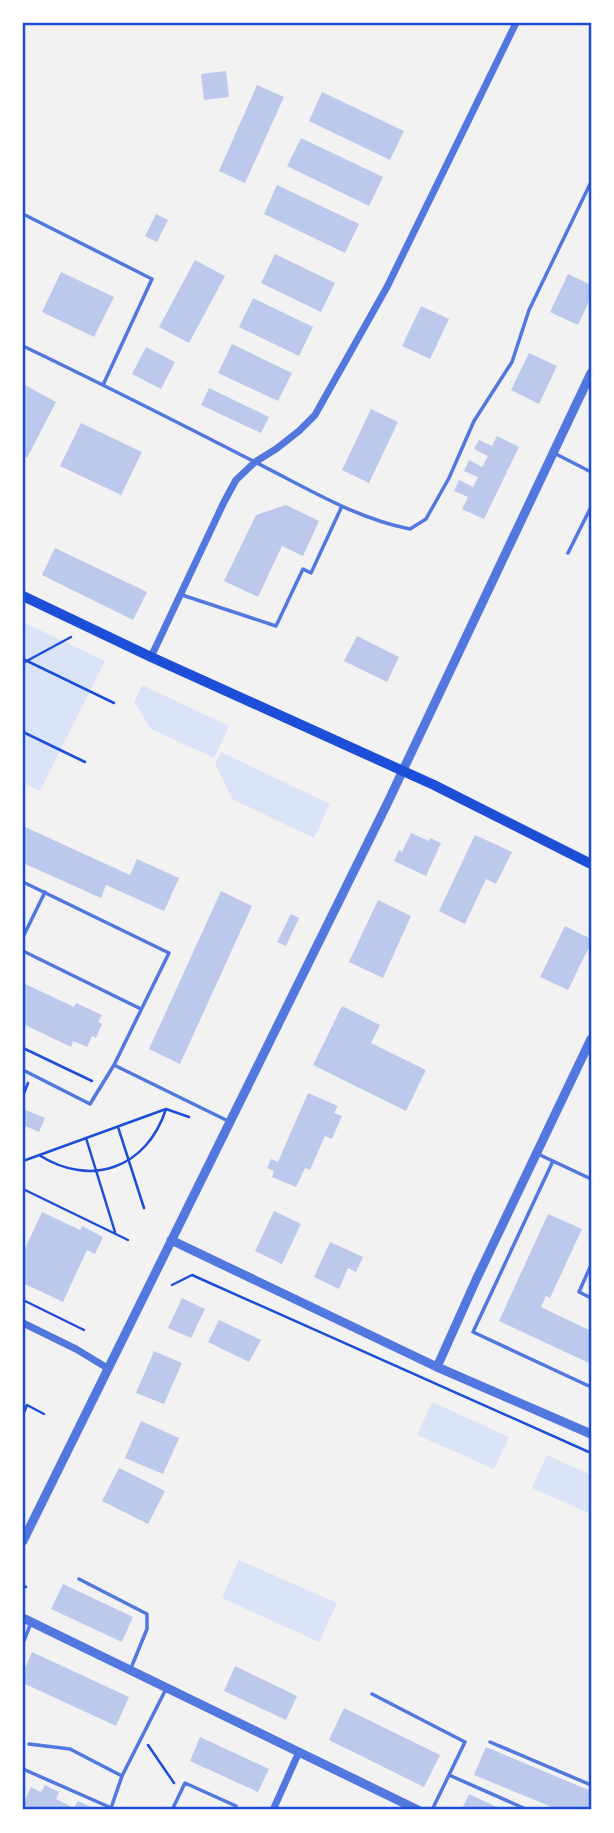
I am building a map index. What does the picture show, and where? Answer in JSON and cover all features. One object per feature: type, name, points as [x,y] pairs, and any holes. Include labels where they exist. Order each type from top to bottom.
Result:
[{"type":"main road","points":[[23,596],[403,771],[591,864]]},
{"type":"street","points":[[151,657],[236,480],[255,461],[291,437],[315,415],[387,287],[516,23]]},
{"type":"street","points":[[23,1541],[403,771],[591,373]]},
{"type":"street","points":[[437,1367],[591,1039]]},
{"type":"street","points":[[171,1240],[437,1367],[591,1434]]},
{"type":"street","points":[[23,1323],[109,1369]]},
{"type":"street","points":[[27,1621],[418,1810]]},
{"type":"street","points":[[273,1810],[299,1752]]},
{"type":"lane","points":[[23,346],[342,506],[393,526],[410,529],[426,519],[449,478],[474,421],[512,362],[529,310],[591,182]]},
{"type":"lane","points":[[25,215],[152,279],[103,385]]},
{"type":"lane","points":[[554,453],[591,472]]},
{"type":"lane","points":[[180,594],[276,626],[303,569],[311,573],[342,506]]},
{"type":"lane","points":[[568,553],[591,507]]},
{"type":"lane","points":[[23,881],[169,953],[114,1065],[90,1104],[23,1070]]},
{"type":"lane","points":[[23,937],[45,892]]},
{"type":"lane","points":[[23,951],[141,1009]]},
{"type":"lane","points":[[114,1065],[230,1122]]},
{"type":"lane","points":[[536,1153],[591,1179]]},
{"type":"lane","points":[[553,1161],[473,1332],[591,1387]]},
{"type":"lane","points":[[591,1265],[579,1292],[591,1298]]},
{"type":"lane","points":[[79,1579],[147,1614],[147,1629],[130,1670]]},
{"type":"lane","points":[[23,1643],[27,1621]]},
{"type":"lane","points":[[111,1808],[122,1776],[167,1687]]},
{"type":"lane","points":[[372,1694],[465,1742],[432,1810]]},
{"type":"lane","points":[[490,1742],[591,1785]]},
{"type":"lane","points":[[29,1744],[70,1749],[122,1776]]},
{"type":"lane","points":[[23,1769],[116,1810]]},
{"type":"lane","points":[[449,1775],[528,1810]]},
{"type":"lane","points":[[172,1810],[185,1783],[236,1806],[234,1810]]},
{"type":"path","points":[[24,661],[71,638]]},
{"type":"path","points":[[24,661],[114,704]]},
{"type":"path","points":[[23,732],[85,762]]},
{"type":"path","points":[[23,1048],[101,1085]]},
{"type":"path","points":[[23,1096],[32,1074]]},
{"type":"path","points":[[23,1161],[166,1109],[189,1117]]},
{"type":"path","points":[[39,1155],[65,1169],[79,1172],[108,1169],[129,1160],[146,1147],[162,1123],[166,1109]]},
{"type":"path","points":[[118,1127],[144,1208]]},
{"type":"path","points":[[86,1138],[116,1234]]},
{"type":"path","points":[[23,1189],[128,1240]]},
{"type":"path","points":[[172,1285],[192,1275],[591,1453]]},
{"type":"path","points":[[23,1300],[84,1330]]},
{"type":"path","points":[[23,1415],[25,1404],[44,1414]]},
{"type":"path","points":[[142,1737],[181,1792]]},
{"type":"shaded area","points":[[23,622],[105,661],[40,791],[23,783]]},
{"type":"shaded area","points":[[142,685],[229,726],[214,758],[151,729],[134,702]]},
{"type":"shaded area","points":[[221,752],[330,804],[314,838],[232,799],[215,764]]},
{"type":"shaded area","points":[[432,1402],[509,1437],[494,1469],[417,1435]]},
{"type":"shaded area","points":[[547,1455],[591,1475],[591,1514],[532,1488]]},
{"type":"shaded area","points":[[239,1560],[337,1603],[319,1642],[222,1598]]},
{"type":"building","points":[[226,71],[229,97],[204,100],[201,74]]},
{"type":"building","points":[[257,85],[284,97],[245,183],[219,171]]},
{"type":"building","points":[[322,92],[404,131],[390,160],[309,121]]},
{"type":"building","points":[[301,138],[383,177],[369,206],[287,166]]},
{"type":"building","points":[[277,185],[359,224],[345,253],[264,214]]},
{"type":"building","points":[[156,214],[168,220],[157,242],[145,236]]},
{"type":"building","points":[[275,254],[335,283],[321,312],[261,283]]},
{"type":"building","points":[[195,260],[225,276],[189,343],[159,327]]},
{"type":"building","points":[[61,272],[114,297],[94,337],[42,312]]},
{"type":"building","points":[[568,274],[591,285],[591,297],[578,325],[550,312]]},
{"type":"building","points":[[253,298],[313,327],[299,356],[239,327]]},
{"type":"building","points":[[421,306],[449,319],[430,359],[402,346]]},
{"type":"building","points":[[232,344],[292,373],[278,401],[218,373]]},
{"type":"building","points":[[146,347],[175,362],[161,389],[132,374]]},
{"type":"building","points":[[529,353],[557,366],[539,404],[511,390]]},
{"type":"building","points":[[23,384],[56,402],[27,458],[23,456]]},
{"type":"building","points":[[209,388],[269,417],[261,433],[201,405]]},
{"type":"building","points":[[371,409],[398,422],[369,483],[342,470]]},
{"type":"building","points":[[81,423],[142,452],[121,495],[60,466]]},
{"type":"building","points":[[497,436],[519,447],[484,519],[462,509],[468,497],[454,491],[459,480],[473,487],[478,477],[464,471],[469,460],[482,467],[488,456],[474,449],[479,440],[492,446]]},
{"type":"building","points":[[286,505],[319,521],[303,556],[282,546],[258,597],[224,581],[256,515]]},
{"type":"building","points":[[55,548],[147,592],[133,620],[42,575]]},
{"type":"building","points":[[357,636],[399,657],[387,682],[344,661]]},
{"type":"building","points":[[23,826],[130,875],[137,859],[179,878],[164,911],[106,885],[101,898],[23,863]]},
{"type":"building","points":[[411,833],[441,843],[426,876],[394,861],[399,850],[402,852]]},
{"type":"building","points":[[475,835],[512,852],[496,884],[486,879],[465,924],[439,911]]},
{"type":"building","points":[[221,891],[252,906],[180,1064],[149,1049]]},
{"type":"building","points":[[378,900],[411,916],[383,978],[349,962]]},
{"type":"building","points":[[291,914],[299,918],[286,946],[277,942]]},
{"type":"building","points":[[565,926],[591,939],[568,990],[540,977]]},
{"type":"building","points":[[23,983],[74,1007],[76,1003],[102,1015],[98,1022],[102,1024],[96,1038],[92,1036],[87,1047],[73,1041],[71,1047],[23,1024]]},
{"type":"building","points":[[342,1006],[380,1025],[371,1043],[426,1070],[406,1111],[313,1065]]},
{"type":"building","points":[[308,1093],[338,1106],[334,1113],[342,1116],[332,1139],[325,1136],[310,1170],[305,1168],[296,1187],[272,1177],[274,1171],[267,1168],[271,1159],[278,1162]]},
{"type":"building","points":[[23,1109],[45,1118],[39,1132],[23,1125]]},
{"type":"building","points":[[274,1211],[301,1224],[282,1264],[255,1251]]},
{"type":"building","points":[[42,1212],[80,1230],[82,1226],[103,1237],[95,1254],[87,1250],[63,1302],[23,1283],[23,1253]]},
{"type":"building","points":[[548,1214],[582,1229],[550,1298],[546,1296],[541,1307],[591,1331],[591,1364],[499,1321]]},
{"type":"building","points":[[330,1242],[363,1257],[356,1272],[348,1268],[339,1289],[314,1277]]},
{"type":"building","points":[[182,1298],[205,1309],[191,1338],[168,1328]]},
{"type":"building","points":[[219,1320],[261,1340],[249,1362],[208,1342]]},
{"type":"building","points":[[154,1351],[182,1363],[164,1404],[136,1393]]},
{"type":"building","points":[[141,1421],[179,1438],[163,1474],[125,1458]]},
{"type":"building","points":[[119,1468],[165,1491],[148,1524],[102,1501]]},
{"type":"building","points":[[63,1584],[133,1617],[122,1642],[51,1609]]},
{"type":"building","points":[[32,1652],[129,1697],[116,1726],[23,1683],[23,1673]]},
{"type":"building","points":[[235,1666],[297,1696],[286,1720],[224,1691]]},
{"type":"building","points":[[344,1708],[440,1755],[424,1787],[329,1740]]},
{"type":"building","points":[[200,1737],[269,1769],[258,1792],[190,1761]]},
{"type":"building","points":[[486,1747],[591,1791],[591,1810],[559,1810],[474,1775]]},
{"type":"building","points":[[45,1785],[59,1792],[56,1799],[74,1808],[78,1801],[91,1807],[90,1810],[23,1810],[31,1787],[41,1792]]},
{"type":"building","points":[[469,1794],[503,1810],[462,1809]]}]
